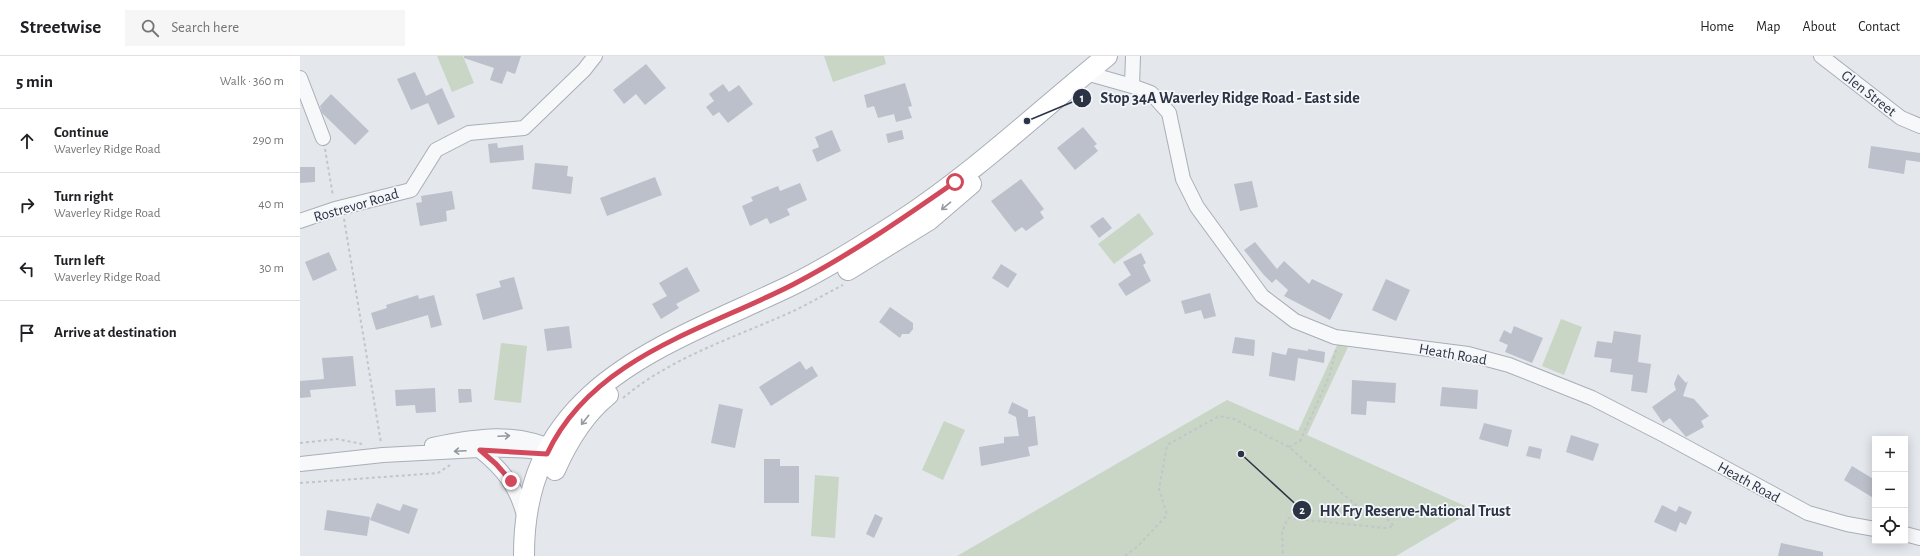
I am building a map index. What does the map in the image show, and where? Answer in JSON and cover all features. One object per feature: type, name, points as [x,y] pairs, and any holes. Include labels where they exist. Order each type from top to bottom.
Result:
[{"type":"main road","points":[[535,556],[536,527],[555,453],[578,406],[598,387],[622,370],[657,349],[695,329],[792,284],[837,260],[901,221],[989,156],[1107,56]]},
{"type":"main road","points":[[524,556],[526,524],[536,478],[555,453]]},
{"type":"street","name":"Rostrevor Road","points":[[300,221],[339,213],[411,190],[436,150],[469,133],[524,128],[584,70],[595,56]]},
{"type":"street","points":[[1132,86],[1133,56]]},
{"type":"street","name":"Glen Street","points":[[1821,56],[1901,118],[1920,126]]},
{"type":"street","name":"Heath Road","points":[[1086,73],[1151,93],[1169,113],[1183,179],[1197,207],[1262,296],[1295,321],[1335,336],[1468,354],[1509,365],[1592,398],[1808,513],[1847,524],[1872,528]]},
{"type":"street","points":[[300,78],[323,138]]},
{"type":"street","points":[[383,455],[445,442],[513,435],[555,453]]},
{"type":"street","points":[[300,464],[383,455],[480,450],[555,453]]},
{"type":"street","points":[[480,450],[496,464],[511,481],[522,507],[526,524]]},
{"type":"street","points":[[1908,535],[1920,538]]},
{"type":"path","points":[[323,138],[339,213],[383,455]]},
{"type":"path","points":[[619,401],[637,386],[685,359],[791,312],[844,284]]},
{"type":"path","points":[[1289,447],[1300,441],[1329,377],[1336,348]]},
{"type":"path","points":[[1125,556],[1138,546],[1167,515],[1160,489],[1167,445],[1219,416],[1234,419],[1289,447],[1356,505],[1386,518],[1394,526],[1385,528],[1288,518],[1282,532],[1283,556]]},
{"type":"path","points":[[300,443],[337,439],[361,443],[383,455]]},
{"type":"path","points":[[300,483],[438,473],[450,464]]},
{"type":"green space","points":[[437,56],[463,56],[474,83],[452,92]]},
{"type":"green space","points":[[824,56],[884,56],[886,64],[833,82]]},
{"type":"green space","points":[[1139,213],[1154,234],[1114,264],[1098,244]]},
{"type":"green space","points":[[1561,319],[1582,327],[1564,375],[1542,366]]},
{"type":"green space","points":[[501,343],[527,346],[521,403],[494,400]]},
{"type":"green space","points":[[1338,343],[1348,347],[1307,435],[1474,510],[1396,556],[957,556],[1227,400],[1298,431]]},
{"type":"green space","points":[[944,421],[965,430],[943,480],[922,470]]},
{"type":"green space","points":[[815,475],[839,477],[835,538],[811,536]]},
{"type":"building","points":[[464,56],[521,56],[515,74],[507,71],[502,84],[490,80],[494,68],[464,58]]},
{"type":"building","points":[[646,64],[666,88],[645,105],[636,94],[624,104],[613,90]]},
{"type":"building","points":[[415,72],[426,96],[442,88],[455,117],[438,125],[428,103],[411,110],[397,79]]},
{"type":"building","points":[[905,83],[912,106],[908,107],[912,118],[896,122],[894,114],[878,118],[874,106],[867,108],[864,95]]},
{"type":"building","points":[[723,84],[729,92],[739,85],[753,104],[728,123],[719,112],[713,116],[706,107],[714,101],[709,94]]},
{"type":"building","points":[[331,94],[369,131],[355,145],[322,113],[320,106]]},
{"type":"building","points":[[1083,127],[1097,144],[1094,146],[1098,151],[1075,170],[1057,148]]},
{"type":"building","points":[[832,130],[841,151],[817,162],[812,150],[819,147],[815,137]]},
{"type":"building","points":[[902,130],[904,139],[888,143],[886,134]]},
{"type":"building","points":[[497,143],[498,148],[523,145],[524,160],[490,163],[488,144]]},
{"type":"building","points":[[1871,146],[1920,153],[1920,162],[1906,160],[1904,174],[1868,168]]},
{"type":"building","points":[[535,163],[568,166],[567,176],[573,177],[571,194],[532,189]]},
{"type":"building","points":[[300,167],[315,167],[315,182],[300,183]]},
{"type":"building","points":[[655,177],[662,195],[607,216],[600,198]]},
{"type":"building","points":[[1021,179],[1044,209],[1040,212],[1044,218],[1026,231],[1022,227],[1015,232],[991,201]]},
{"type":"building","points":[[1252,181],[1258,207],[1240,211],[1234,184]]},
{"type":"building","points":[[800,183],[807,200],[787,209],[790,215],[770,224],[767,218],[750,226],[742,206],[753,201],[751,197],[778,186],[780,191]]},
{"type":"building","points":[[452,191],[455,209],[446,211],[447,221],[420,226],[416,203],[422,202],[421,196]]},
{"type":"building","points":[[1103,217],[1112,228],[1099,238],[1090,226]]},
{"type":"building","points":[[1255,242],[1277,269],[1284,261],[1309,284],[1312,279],[1343,294],[1330,320],[1284,296],[1288,290],[1276,279],[1272,283],[1244,250]]},
{"type":"building","points":[[329,252],[337,270],[313,281],[305,262]]},
{"type":"building","points":[[1141,253],[1146,263],[1143,265],[1151,281],[1126,296],[1118,284],[1131,275],[1123,262]]},
{"type":"building","points":[[1001,264],[1017,274],[1008,288],[992,278]]},
{"type":"building","points":[[687,267],[700,291],[676,304],[679,308],[661,319],[652,304],[667,296],[659,283]]},
{"type":"building","points":[[514,277],[523,309],[483,320],[476,294],[501,287],[499,281]]},
{"type":"building","points":[[1386,279],[1410,290],[1396,321],[1372,310]]},
{"type":"building","points":[[1210,293],[1216,316],[1204,319],[1201,310],[1185,314],[1181,301]]},
{"type":"building","points":[[418,295],[419,299],[434,295],[442,325],[431,328],[428,315],[376,330],[371,313],[387,308],[386,305]]},
{"type":"building","points":[[890,307],[913,323],[913,329],[909,334],[902,334],[900,338],[879,322]]},
{"type":"building","points":[[569,326],[572,348],[547,351],[544,329]]},
{"type":"building","points":[[1514,326],[1543,338],[1532,363],[1505,352],[1508,345],[1499,341],[1504,330],[1511,334]]},
{"type":"building","points":[[1614,331],[1641,335],[1638,362],[1651,364],[1647,393],[1631,391],[1633,375],[1610,372],[1612,359],[1594,357],[1597,341],[1612,343]]},
{"type":"building","points":[[1235,337],[1255,340],[1254,356],[1232,353]]},
{"type":"building","points":[[1288,348],[1325,352],[1324,363],[1298,358],[1295,381],[1269,376],[1272,352],[1286,355]]},
{"type":"building","points":[[353,356],[356,386],[310,390],[311,397],[300,398],[300,381],[324,379],[322,358]]},
{"type":"building","points":[[800,361],[806,370],[812,366],[818,376],[771,406],[759,387]]},
{"type":"building","points":[[1678,374],[1686,383],[1688,381],[1683,396],[1694,399],[1709,416],[1701,421],[1704,427],[1686,437],[1670,418],[1663,423],[1652,407],[1676,390],[1674,384]]},
{"type":"building","points":[[1352,380],[1396,383],[1395,403],[1367,401],[1366,415],[1351,414]]},
{"type":"building","points":[[1442,387],[1478,390],[1477,409],[1440,406]]},
{"type":"building","points":[[435,388],[436,412],[416,413],[415,405],[396,406],[395,390]]},
{"type":"building","points":[[458,389],[471,389],[472,402],[459,403]]},
{"type":"building","points":[[1012,402],[1028,410],[1028,417],[1035,416],[1038,445],[1028,447],[1030,456],[981,466],[979,447],[1004,443],[1004,437],[1019,436],[1016,417],[1008,413]]},
{"type":"building","points":[[719,404],[743,409],[735,448],[711,443]]},
{"type":"building","points":[[1484,423],[1512,430],[1508,447],[1479,439]]},
{"type":"building","points":[[1571,435],[1599,444],[1593,461],[1566,452]]},
{"type":"building","points":[[1529,446],[1542,449],[1540,459],[1526,456]]},
{"type":"building","points":[[764,459],[780,459],[780,466],[799,466],[799,503],[764,503]]},
{"type":"building","points":[[1852,466],[1872,478],[1872,497],[1844,480]]},
{"type":"building","points":[[377,503],[400,511],[403,504],[418,509],[409,534],[370,520]]},
{"type":"building","points":[[1662,505],[1676,512],[1679,506],[1692,512],[1686,525],[1680,522],[1676,532],[1654,522]]},
{"type":"building","points":[[327,510],[370,517],[367,536],[324,530]]},
{"type":"building","points":[[875,514],[883,518],[874,538],[866,534]]},
{"type":"building","points":[[1781,543],[1823,552],[1823,556],[1778,556]]},
{"type":"place","name":"Stop 34A Waverley Ridge Road - East side","points":[[1027,121]]},
{"type":"place","name":"HK Fry Reserve-National Trust","points":[[1241,454]]},
{"type":"route","points":[[511,481],[496,464],[480,450],[501,450],[547,454],[562,427],[578,406],[598,387],[622,370],[657,349],[701,326],[792,284],[837,260],[901,221],[955,182]]}]
